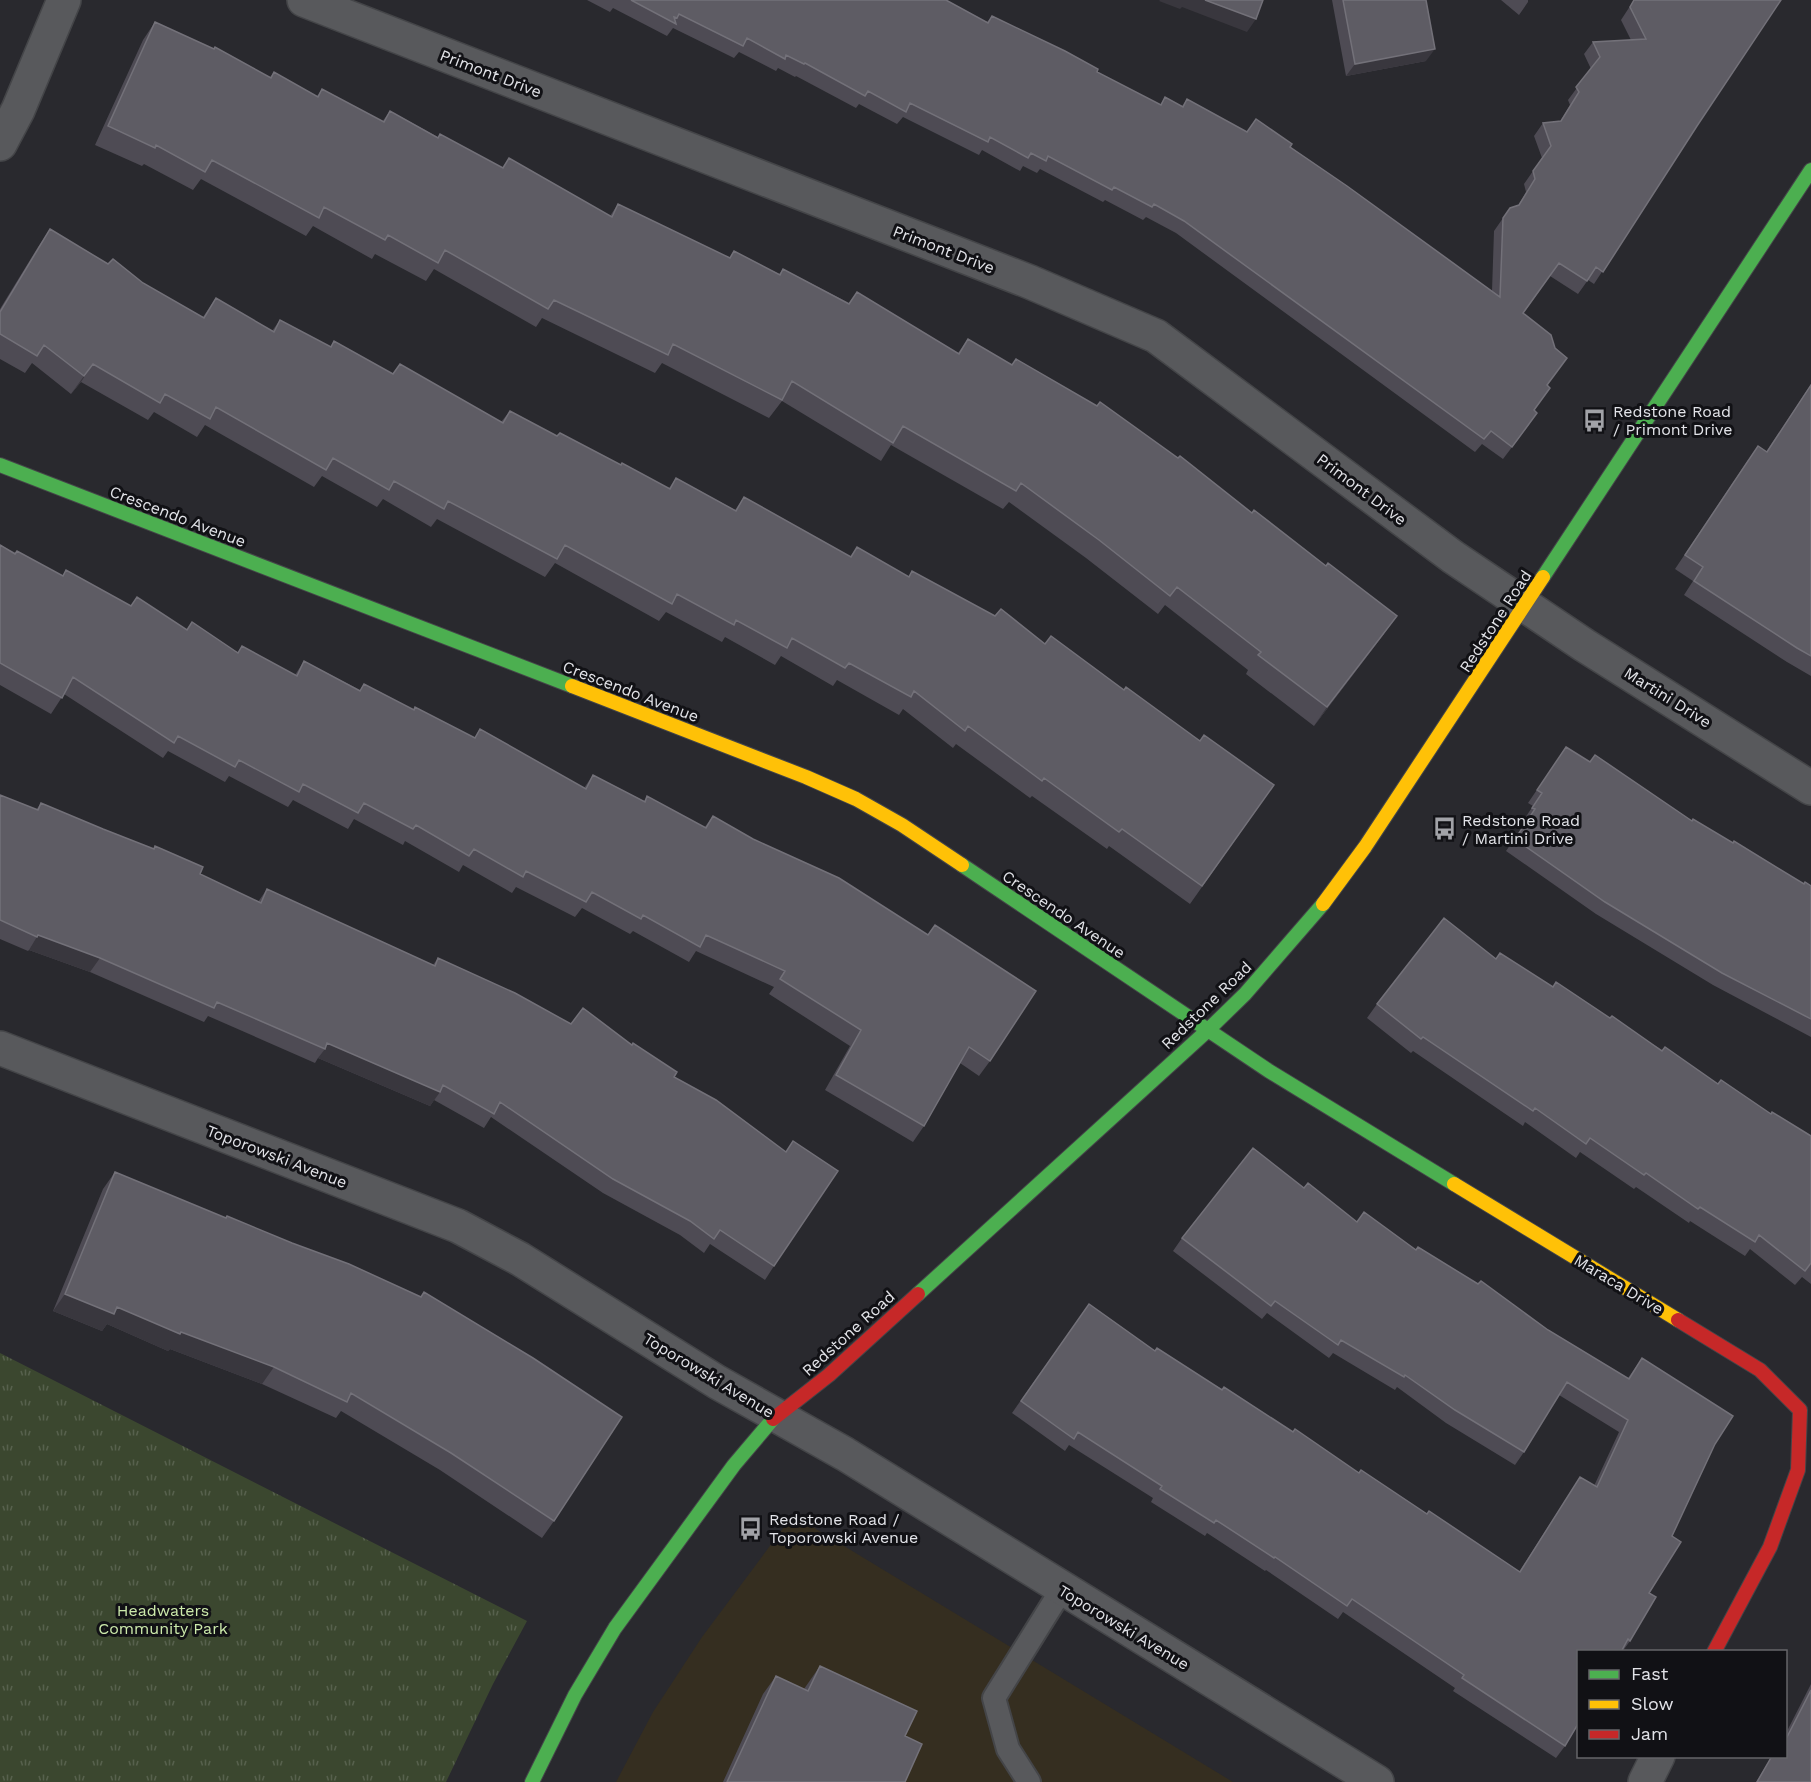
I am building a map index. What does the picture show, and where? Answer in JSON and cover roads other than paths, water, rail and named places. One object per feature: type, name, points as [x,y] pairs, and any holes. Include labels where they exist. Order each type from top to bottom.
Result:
[{"type":"street","points":[[0,144],[18,110],[64,0]]},
{"type":"street","name":"Primont Drive","points":[[304,0],[1030,282],[1156,336],[1453,557],[1526,605]]},
{"type":"street","name":"Redstone Road","points":[[532,1782],[575,1695],[615,1628],[734,1465],[775,1416],[829,1375],[1207,1031],[1245,994],[1330,896],[1526,605],[1811,170]]},
{"type":"street","name":"Crescendo Avenue","points":[[0,465],[795,773],[856,799],[902,825],[1207,1031]]},
{"type":"street","name":"Martini Drive","points":[[1526,605],[1584,645],[1811,788]]},
{"type":"street","name":"Maraca Drive","points":[[1207,1031],[1760,1370],[1800,1410],[1798,1470],[1770,1547],[1715,1650]]},
{"type":"street","name":"Toporowski Avenue","points":[[0,1048],[458,1226],[520,1259],[717,1382],[845,1454],[1377,1782]]},
{"type":"street","points":[[1645,1782],[1657,1758]]},
{"type":"lane","points":[[1029,1782],[1008,1749],[994,1698],[1062,1589]]},
{"type":"place","name":"Redstone Road / Primont Drive","points":[[1595,420]]},
{"type":"place","name":"Redstone Road / Martini Drive","points":[[1444,829]]},
{"type":"place","name":"Redstone Road / Toporowski Avenue","points":[[751,1528]]},
{"type":"park label","name":"Headwaters Community Park","points":[[163,1619]]}]
